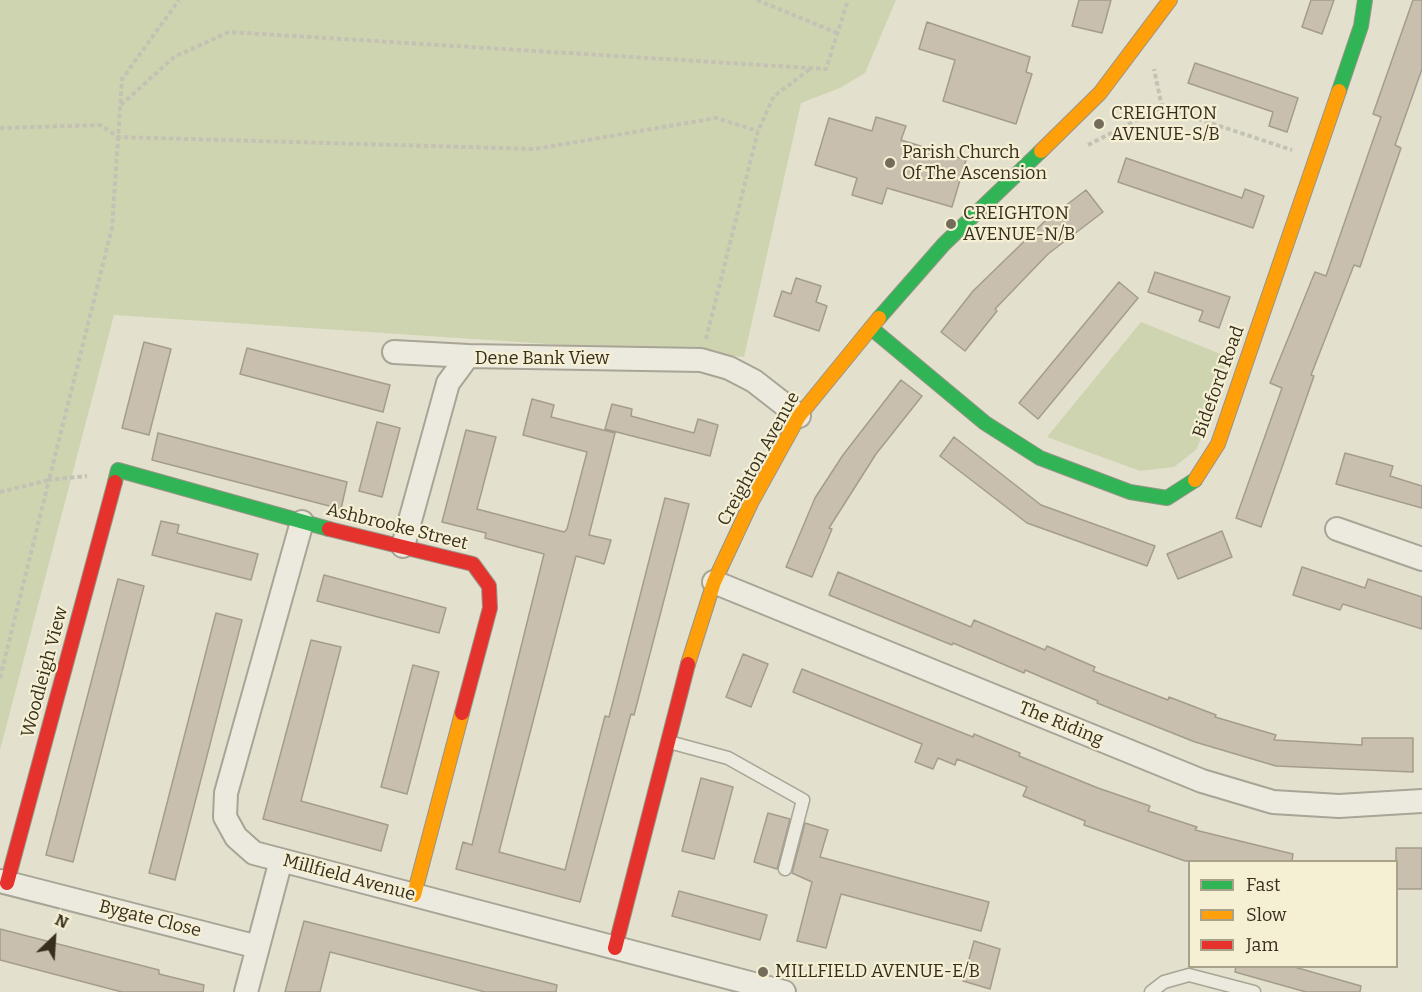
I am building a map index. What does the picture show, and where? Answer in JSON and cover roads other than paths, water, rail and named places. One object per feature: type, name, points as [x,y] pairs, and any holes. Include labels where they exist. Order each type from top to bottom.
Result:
[{"type":"street","name":"Creighton Avenue","points":[[615,948],[689,660],[714,582],[751,503],[799,416],[944,244],[1100,93],[1128,59],[1170,0]]},
{"type":"street","name":"Bideford Road","points":[[871,328],[985,423],[1040,458],[1130,492],[1167,498],[1192,483],[1218,444],[1361,26],[1365,0]]},
{"type":"street","points":[[394,352],[468,356]]},
{"type":"street","name":"Dene Bank View","points":[[403,546],[448,383],[468,356],[701,360],[729,368],[754,381],[799,416]]},
{"type":"street","name":"Ashbrooke Street","points":[[118,470],[302,522],[473,564],[489,586],[490,608],[414,896]]},
{"type":"street","name":"Woodleigh View","points":[[3,882],[118,470]]},
{"type":"street","name":"Millfield Avenue","points":[[302,522],[226,793],[225,817],[236,837],[254,854],[784,992]]},
{"type":"street","points":[[1337,529],[1422,559]]},
{"type":"street","name":"The Riding","points":[[714,582],[1202,781],[1273,802],[1339,806],[1422,801]]},
{"type":"street","points":[[246,992],[281,860]]},
{"type":"street","name":"Bygate Close","points":[[3,882],[258,947]]},
{"type":"lane","points":[[668,741],[728,758],[803,800],[785,868]]},
{"type":"lane","points":[[1151,992],[1164,982],[1190,975],[1254,992]]},
{"type":"place","name":"CREIGHTON AVENUE-S/B","points":[[1099,124]]},
{"type":"place","name":"Parish Church Of The Ascension","points":[[890,163]]},
{"type":"place","name":"CREIGHTON AVENUE-N/B","points":[[951,224]]},
{"type":"place","name":"MILLFIELD AVENUE-E/B","points":[[763,972]]}]
